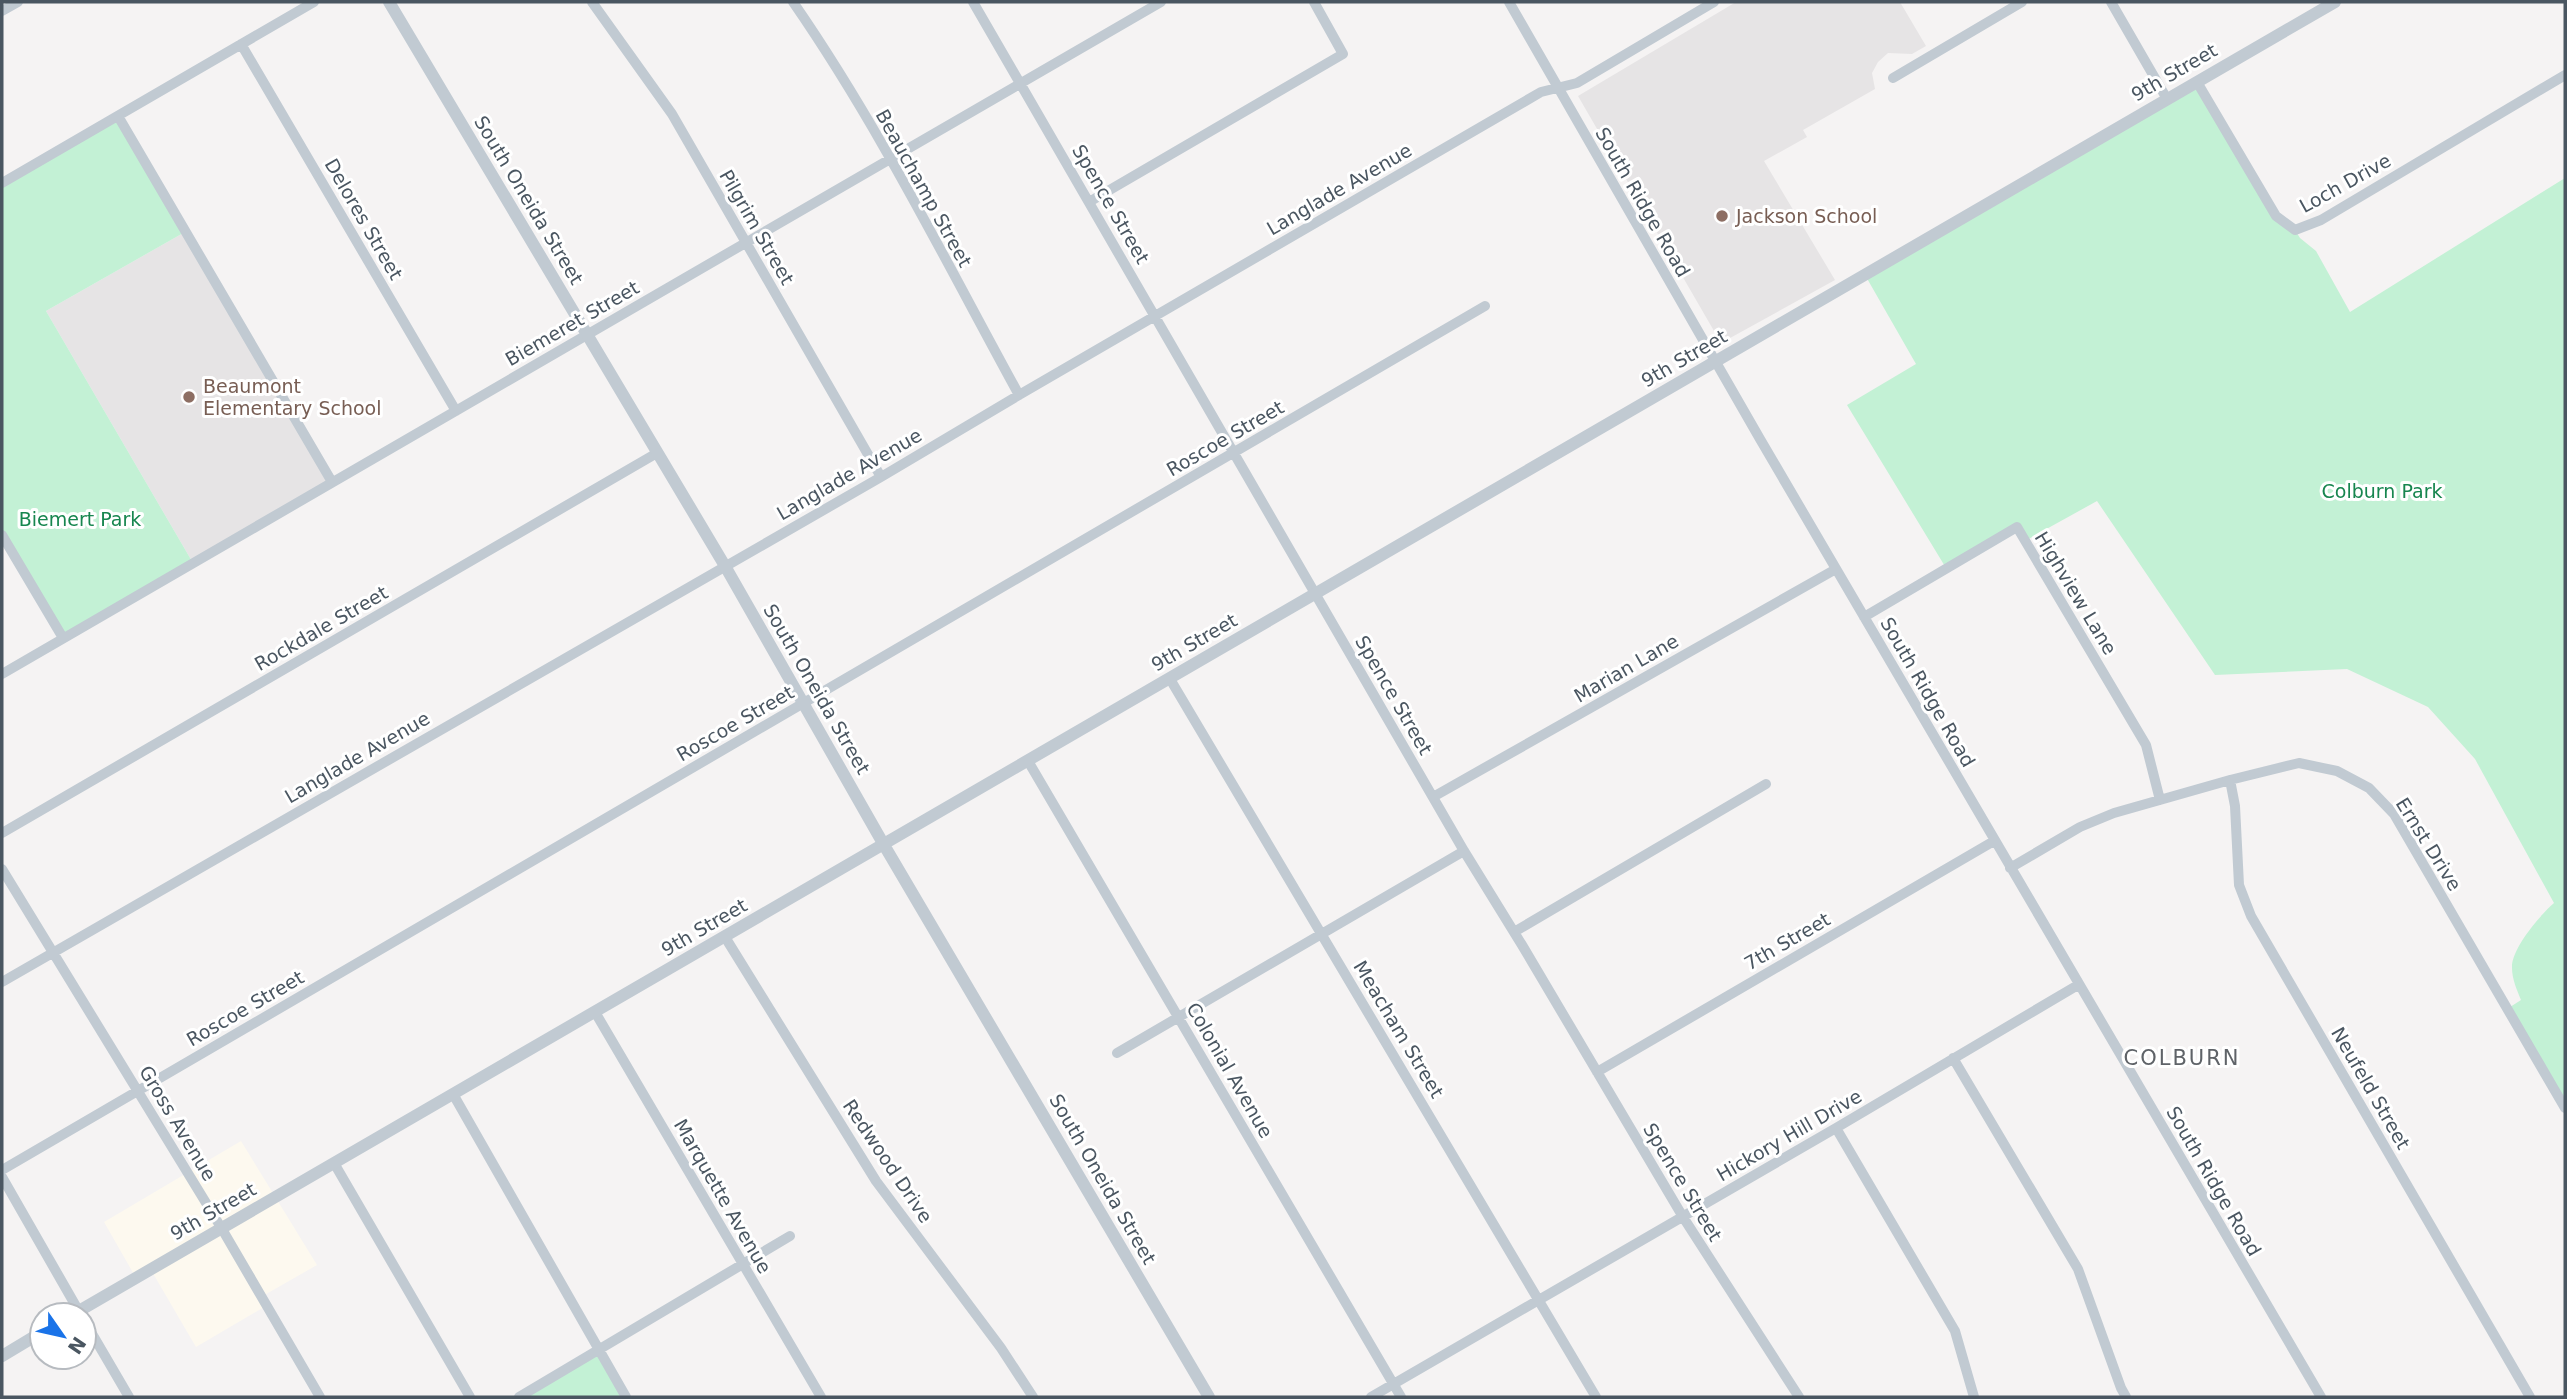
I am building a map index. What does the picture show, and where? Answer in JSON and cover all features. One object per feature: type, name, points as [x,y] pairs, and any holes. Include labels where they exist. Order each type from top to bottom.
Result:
[{"type":"street","points":[[2,11],[18,2]]},
{"type":"street","points":[[2,184],[314,2]]},
{"type":"street","name":"South Oneida Street","points":[[389,2],[724,566],[884,845],[1209,1397]]},
{"type":"street","name":"Pilgrim Street","points":[[592,2],[672,114],[881,477]]},
{"type":"street","name":"Beauchamp Street","points":[[793,2],[890,159],[1019,395]]},
{"type":"street","name":"Spence Street","points":[[973,2],[1464,851],[1682,1217],[1799,1397]]},
{"type":"street","name":"Biemeret Street","points":[[2,674],[746,243],[1149,5],[1161,2]]},
{"type":"street","points":[[1089,202],[1343,54],[1314,2]]},
{"type":"street","name":"South Ridge Road","points":[[1509,2],[1715,362],[2321,1397]]},
{"type":"street","name":"Langlade Avenue","points":[[2,982],[881,477],[1541,92],[1577,83],[1714,2]]},
{"type":"street","points":[[1893,78],[2022,2]]},
{"type":"street","points":[[2111,2],[2167,99]]},
{"type":"street","name":"9th Street","points":[[98,1303],[222,1228],[2335,2]]},
{"type":"street","name":"Delores Street","points":[[241,44],[456,411]]},
{"type":"street","name":"Loch Drive","points":[[2197,82],[2276,216],[2295,230],[2321,220],[2565,75]]},
{"type":"street","points":[[118,116],[332,482]]},
{"type":"street","name":"Roscoe Street","points":[[2,1170],[1485,306]]},
{"type":"street","name":"Rockdale Street","points":[[2,833],[657,453]]},
{"type":"street","name":"Highview Lane","points":[[1864,617],[2017,527],[2146,745],[2160,800]]},
{"type":"street","points":[[2,535],[63,638]]},
{"type":"street","name":"Marian Lane","points":[[1433,797],[1836,569]]},
{"type":"street","name":"Meacham Street","points":[[1170,679],[1596,1397]]},
{"type":"street","name":"Colonial Avenue","points":[[1028,761],[1401,1397]]},
{"type":"street","name":"Ernst Drive","points":[[2010,868],[2080,828],[2114,813],[2299,763],[2337,771],[2369,788],[2394,814],[2565,1108]]},
{"type":"street","name":"Neufeld Street","points":[[2230,780],[2235,806],[2239,886],[2251,916],[2530,1397]]},
{"type":"street","points":[[1514,932],[1766,784]]},
{"type":"street","name":"7th Street","points":[[1597,1072],[1994,841]]},
{"type":"street","points":[[1117,1052],[1464,851]]},
{"type":"street","name":"Gross Avenue","points":[[2,869],[222,1228],[320,1397]]},
{"type":"street","name":"Redwood Drive","points":[[725,937],[876,1181],[1001,1348],[1033,1397]]},
{"type":"street","name":"Hickory Hill Drive","points":[[1371,1397],[2078,985]]},
{"type":"street","name":"Marquette Avenue","points":[[595,1012],[821,1397]]},
{"type":"street","points":[[1953,1058],[2078,1269],[2126,1397]]},
{"type":"street","points":[[453,1094],[626,1397]]},
{"type":"street","points":[[1836,1128],[1955,1332],[1973,1397]]},
{"type":"street","points":[[334,1163],[470,1397]]},
{"type":"street","points":[[2,1177],[71,1301]]},
{"type":"street","points":[[519,1397],[790,1236]]},
{"type":"street","points":[[2,1356],[28,1340]]},
{"type":"street","points":[[98,1346],[129,1397]]},
{"type":"shaded area","name":"Jackson School","points":[[1736,2],[1900,2],[1926,46],[1912,54],[1888,53],[1878,62],[1872,73],[1875,89],[1803,130],[1807,137],[1764,161],[1835,280],[1721,343],[1578,96]]},
{"type":"shaded area","name":"Beaumont Elementary School","points":[[185,232],[332,482],[193,563],[46,311]]},
{"type":"shaded area","points":[[241,1141],[317,1265],[261,1297],[266,1306],[196,1347],[151,1270],[136,1278],[104,1222]]},
{"type":"green space","name":"Colburn Park","points":[[2197,82],[2276,216],[2316,251],[2350,312],[2565,178],[2565,1108],[2507,1009],[2521,1000],[2512,972],[2516,952],[2534,924],[2554,903],[2475,759],[2428,707],[2347,669],[2215,675],[2097,501],[2025,541],[2017,528],[1946,568],[1847,405],[1916,364],[1865,275]]},
{"type":"green space","name":"Biemert Park","points":[[118,116],[185,232],[46,311],[193,563],[63,638],[2,535],[2,184]]},
{"type":"green space","points":[[599,1350],[626,1397],[519,1397]]},
{"type":"place","name":"Jackson School","points":[[1722,216]]},
{"type":"place","name":"Beaumont Elementary School","points":[[189,397]]},
{"type":"district","name":"COLBURN","points":[[2182,1058]]}]
